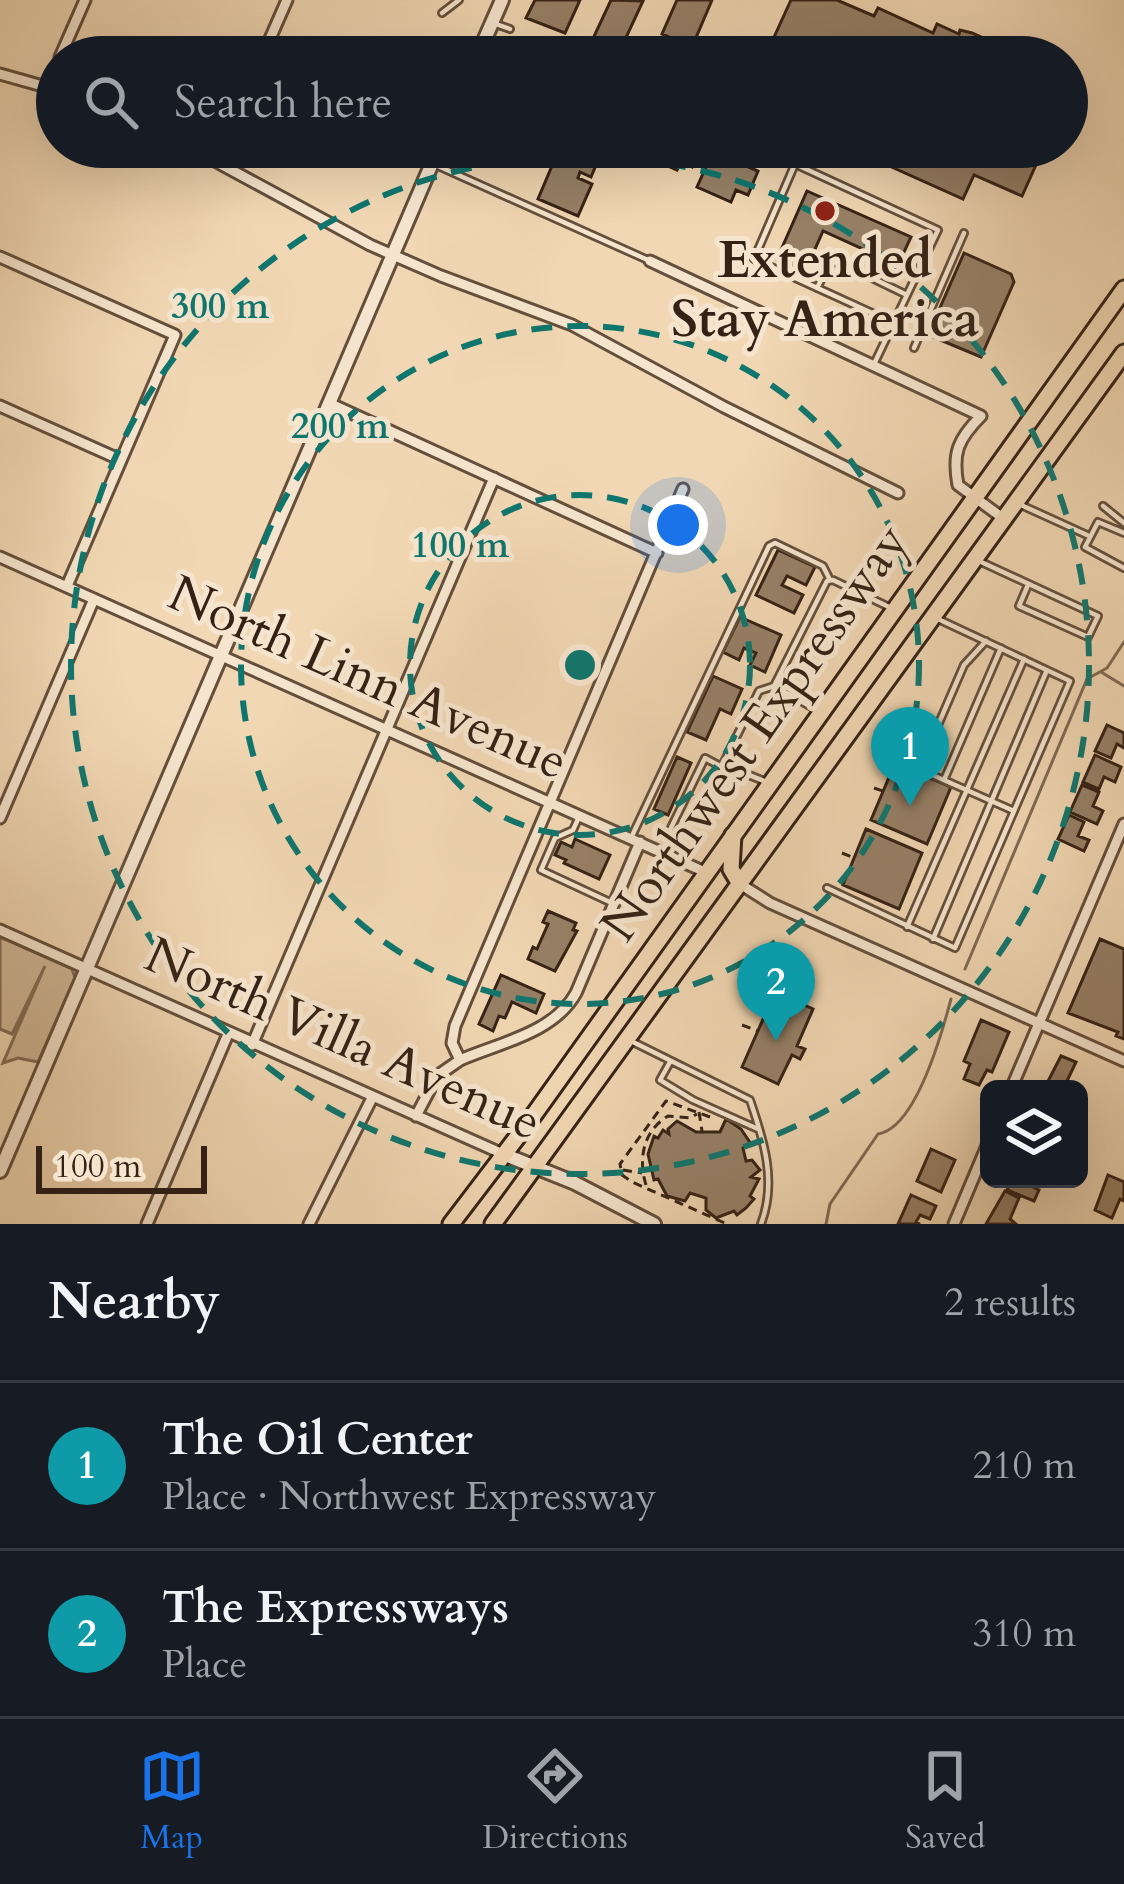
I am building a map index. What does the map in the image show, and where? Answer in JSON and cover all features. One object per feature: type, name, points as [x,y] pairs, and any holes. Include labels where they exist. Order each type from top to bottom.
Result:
[{"type":"highway","name":"Northwest Expressway","points":[[451,1224],[1124,289]]},
{"type":"highway","name":"Northwest Expressway","points":[[493,1224],[1124,353]]},
{"type":"highway","points":[[734,832],[731,868],[740,884]]},
{"type":"street","points":[[69,36],[85,0]]},
{"type":"street","points":[[271,36],[287,0]]},
{"type":"street","points":[[486,36],[502,0]]},
{"type":"street","points":[[0,74],[36,84]]},
{"type":"street","points":[[233,168],[392,255],[572,325],[898,493]]},
{"type":"street","points":[[0,1171],[430,168]]},
{"type":"street","points":[[0,257],[175,335],[67,586]]},
{"type":"street","points":[[650,261],[980,416],[952,456],[958,484],[1004,519]]},
{"type":"street","points":[[329,404],[657,553]]},
{"type":"street","points":[[0,406],[122,460]]},
{"type":"street","points":[[252,1045],[494,478]]},
{"type":"street","points":[[460,1060],[452,1043],[455,1026],[683,489]]},
{"type":"street","name":"North Linn Avenue","points":[[0,556],[704,872]]},
{"type":"street","points":[[0,818],[94,599]]},
{"type":"street","points":[[1015,1080],[1124,824]]},
{"type":"street","points":[[416,1117],[437,1076],[460,1060],[546,1024],[565,1010],[614,904],[635,840]]},
{"type":"street","points":[[740,884],[770,903],[1124,1061]]},
{"type":"street","name":"North Villa Avenue","points":[[0,930],[372,1098],[536,1166],[633,1220],[654,1224]]},
{"type":"street","points":[[147,1224],[228,1034]]},
{"type":"street","points":[[309,1224],[372,1098]]},
{"type":"street","points":[[954,1224],[980,1163]]},
{"type":"lane","points":[[442,13],[458,0]]},
{"type":"lane","points":[[492,22],[510,29]]},
{"type":"lane","points":[[443,168],[650,261]]},
{"type":"lane","points":[[793,168],[754,259],[894,323]]},
{"type":"lane","points":[[804,168],[938,230],[872,367]]},
{"type":"lane","points":[[914,348],[964,232]]},
{"type":"lane","points":[[817,288],[830,263],[838,262],[907,295]]},
{"type":"lane","points":[[1015,502],[1088,535]]},
{"type":"lane","points":[[1102,506],[1124,523]]},
{"type":"lane","points":[[1124,532],[1101,522],[1093,525],[1086,551],[1124,568]]},
{"type":"lane","points":[[635,840],[769,546],[776,543],[823,566],[830,580],[894,610]]},
{"type":"lane","points":[[975,559],[1098,616],[1088,637],[1019,606],[1028,585]]},
{"type":"lane","points":[[723,764],[759,691],[774,686],[830,580]]},
{"type":"lane","points":[[826,888],[955,949],[1070,681],[932,616]]},
{"type":"lane","points":[[986,641],[964,665],[919,770],[1014,811]]},
{"type":"lane","points":[[944,780],[1001,648]]},
{"type":"lane","points":[[908,927],[1024,659]]},
{"type":"lane","points":[[933,938],[1047,670]]},
{"type":"lane","points":[[774,686],[820,711]]},
{"type":"lane","points":[[668,856],[673,842],[669,832],[705,758],[769,782]]},
{"type":"lane","points":[[580,814],[573,830],[555,838],[541,870],[614,904]]},
{"type":"lane","points":[[629,1040],[747,1097],[770,1184],[761,1224]]},
{"type":"lane","points":[[670,1062],[660,1080],[758,1129]]},
{"type":"path","points":[[874,788],[883,791]]},
{"type":"path","points":[[842,853],[854,858]]},
{"type":"path","points":[[742,1025],[758,1031]]},
{"type":"path","points":[[712,1117],[666,1101],[620,1164],[627,1179],[727,1224]]},
{"type":"path","points":[[647,1189],[638,1169],[652,1125],[668,1116],[690,1118],[699,1112]]},
{"type":"path","points":[[699,1112],[702,1131]]},
{"type":"path","points":[[621,1170],[638,1169]]},
{"type":"path","points":[[690,1208],[696,1196]]},
{"type":"shaded area","points":[[0,937],[72,969],[75,978],[38,1062],[18,1058],[3,1063],[45,966],[12,1034],[0,1029]]},
{"type":"building","points":[[535,0],[580,0],[565,33],[526,18]]},
{"type":"building","points":[[611,0],[643,1],[627,36],[594,36]]},
{"type":"building","points":[[677,0],[712,0],[697,36],[662,34]]},
{"type":"building","points":[[791,0],[837,0],[874,16],[878,8],[933,33],[937,24],[979,36],[775,36]]},
{"type":"building","points":[[551,168],[595,168],[591,177],[580,172],[578,178],[592,184],[578,216],[538,199]]},
{"type":"building","points":[[706,168],[758,171],[748,195],[736,190],[731,202],[697,187]]},
{"type":"building","points":[[894,168],[1035,168],[1022,196],[974,175],[963,199]]},
{"type":"building","name":"Extended Stay America","points":[[807,191],[911,237],[898,265],[823,231],[805,272],[777,259]]},
{"type":"building","points":[[964,253],[1011,274],[1014,282],[981,357],[928,335]]},
{"type":"building","points":[[778,550],[815,567],[806,585],[787,576],[782,585],[803,595],[794,613],[756,595]]},
{"type":"building","points":[[740,617],[781,635],[765,672],[750,665],[756,653],[744,648],[739,660],[723,652]]},
{"type":"building","points":[[713,676],[742,689],[731,714],[720,709],[706,740],[687,732]]},
{"type":"building","points":[[1107,725],[1124,733],[1124,748],[1117,744],[1111,758],[1095,751]]},
{"type":"building","points":[[1095,755],[1121,767],[1115,782],[1104,777],[1099,789],[1083,782]]},
{"type":"building","points":[[677,757],[691,763],[668,815],[654,809]]},
{"type":"building","points":[[895,763],[951,787],[927,844],[871,820]]},
{"type":"building","points":[[1082,785],[1099,792],[1093,806],[1103,811],[1097,824],[1070,812]]},
{"type":"building","points":[[1069,815],[1084,822],[1078,836],[1089,840],[1084,851],[1058,839]]},
{"type":"building","points":[[866,829],[922,853],[899,909],[843,885]]},
{"type":"building","points":[[575,839],[610,855],[599,879],[555,855],[561,842],[572,847]]},
{"type":"building","points":[[548,911],[576,923],[573,930],[577,931],[555,971],[528,959],[548,924],[543,922]]},
{"type":"building","points":[[1100,939],[1124,949],[1124,1039],[1116,1036],[1118,1032],[1068,1013]]},
{"type":"building","points":[[501,975],[544,994],[536,1013],[512,1002],[493,1031],[479,1024]]},
{"type":"building","points":[[775,992],[813,1009],[797,1046],[805,1049],[800,1059],[792,1055],[778,1084],[742,1067]]},
{"type":"building","points":[[981,1020],[1009,1032],[992,1072],[987,1070],[979,1085],[964,1079],[970,1064],[964,1061]]},
{"type":"building","points":[[1061,1056],[1076,1062],[1067,1080],[1049,1080]]},
{"type":"building","points":[[726,1119],[751,1144],[743,1148],[746,1161],[752,1160],[760,1170],[751,1177],[759,1179],[750,1196],[754,1199],[746,1208],[737,1215],[734,1211],[716,1218],[706,1210],[706,1198],[690,1193],[685,1201],[667,1196],[658,1179],[654,1180],[648,1154],[654,1136],[658,1138],[663,1130],[669,1134],[677,1121],[696,1132],[720,1132]]},
{"type":"building","points":[[931,1149],[955,1160],[941,1192],[917,1181]]},
{"type":"building","points":[[1108,1175],[1124,1182],[1124,1201],[1120,1199],[1112,1218],[1095,1210]]},
{"type":"building","points":[[1035,1188],[1039,1190],[1034,1201],[1007,1190]]},
{"type":"building","points":[[1005,1191],[1019,1198],[1010,1219],[1016,1224],[986,1224]]},
{"type":"building","points":[[911,1195],[936,1206],[930,1219],[920,1215],[916,1222],[920,1224],[898,1224]]},
{"type":"waterway","points":[[965,969],[1087,679],[1107,668],[1124,642]]},
{"type":"waterway","points":[[1101,672],[1124,686]]},
{"type":"waterway","points":[[826,1224],[830,1204],[878,1134],[892,1128],[915,1098],[951,999]]},
{"type":"place","name":"Extended Stay America","points":[[825,211]]},
{"type":"place","name":"The Oil Center","points":[[910,806]]},
{"type":"place","name":"The Expressways","points":[[776,1041]]}]
